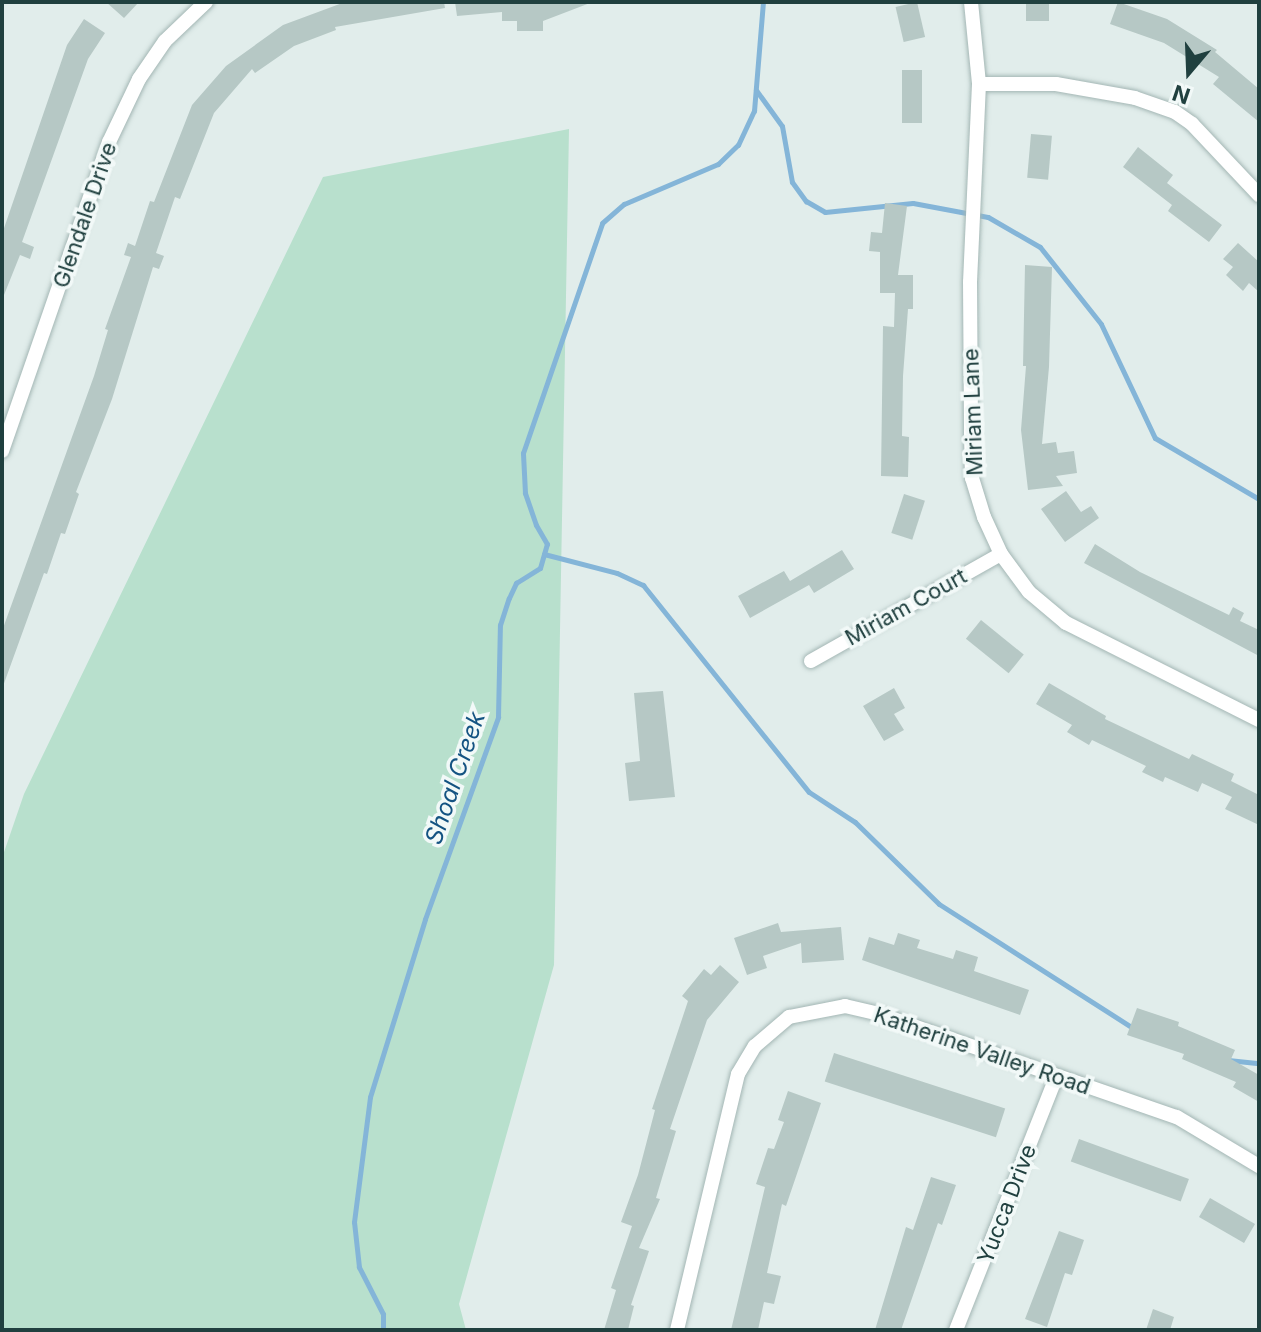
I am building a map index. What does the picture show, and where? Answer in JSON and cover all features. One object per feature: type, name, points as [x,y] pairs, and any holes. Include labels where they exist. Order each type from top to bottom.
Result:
[{"type":"street","name":"Glendale Drive","points":[[2,451],[109,142],[139,79],[156,54],[206,2]]},
{"type":"street","name":"Miriam Lane","points":[[971,2],[979,84],[970,282],[972,478],[984,517],[1001,554],[1029,592],[1066,623],[1259,720]]},
{"type":"street","points":[[979,84],[1056,84],[1135,98],[1175,112],[1192,124],[1259,195]]},
{"type":"street","name":"Miriam Court","points":[[811,661],[1001,554]]},
{"type":"street","name":"Katherine Valley Road","points":[[677,1330],[738,1074],[755,1046],[789,1017],[845,1006],[876,1013],[1056,1078],[1177,1117],[1259,1166]]},
{"type":"street","name":"Yucca Drive","points":[[956,1330],[1056,1078]]},
{"type":"green space","points":[[569,129],[554,965],[459,1304],[466,1330],[2,1330],[2,858],[24,794],[323,177]]},
{"type":"building","points":[[106,2],[139,2],[124,18]]},
{"type":"building","points":[[345,2],[444,2],[445,8],[335,27],[336,30],[294,46],[255,73],[252,69],[214,113],[180,199],[175,197],[156,253],[164,256],[159,269],[153,267],[112,399],[76,492],[79,494],[65,534],[61,533],[47,574],[44,573],[2,689],[2,631],[94,376],[108,330],[105,329],[131,257],[124,255],[128,243],[135,246],[150,201],[154,202],[192,105],[226,66],[283,25]]},
{"type":"building","points":[[455,2],[590,3],[543,21],[543,31],[517,31],[517,21],[502,21],[502,12],[457,16]]},
{"type":"building","points":[[917,2],[925,37],[904,42],[896,7]]},
{"type":"building","points":[[1026,2],[1049,2],[1049,21],[1026,21]]},
{"type":"building","points":[[1118,2],[1167,19],[1217,50],[1215,52],[1259,89],[1259,122],[1213,84],[1219,77],[1164,43],[1110,24]]},
{"type":"building","points":[[84,19],[105,33],[88,59],[22,242],[34,247],[30,259],[20,255],[2,300],[2,234],[67,45]]},
{"type":"building","points":[[902,70],[922,70],[922,123],[902,123]]},
{"type":"building","points":[[1031,134],[1052,136],[1048,180],[1027,178]]},
{"type":"building","points":[[1138,147],[1173,175],[1167,183],[1222,225],[1209,242],[1168,211],[1172,205],[1123,167]]},
{"type":"building","points":[[885,203],[907,206],[898,275],[913,275],[913,309],[908,309],[903,376],[902,436],[909,437],[908,477],[881,476],[883,326],[894,327],[895,293],[880,293],[880,252],[869,251],[871,232],[882,233]]},
{"type":"building","points":[[1238,243],[1259,262],[1259,292],[1249,283],[1243,291],[1226,275],[1233,267],[1223,259]]},
{"type":"building","points":[[1025,265],[1052,267],[1049,367],[1042,444],[1056,442],[1058,453],[1074,451],[1077,473],[1056,476],[1063,486],[1028,490],[1021,430],[1026,366],[1023,366]]},
{"type":"building","points":[[1066,491],[1081,512],[1091,506],[1099,518],[1065,542],[1041,509]]},
{"type":"building","points":[[904,494],[925,501],[912,540],[891,533]]},
{"type":"building","points":[[1095,544],[1140,572],[1229,615],[1233,607],[1244,613],[1240,621],[1259,630],[1259,656],[1084,563]]},
{"type":"building","points":[[842,550],[854,569],[814,593],[809,585],[750,618],[738,596],[784,571],[790,581]]},
{"type":"building","points":[[981,620],[1024,655],[1009,673],[966,639]]},
{"type":"building","points":[[1049,683],[1106,716],[1105,719],[1189,759],[1192,754],[1234,774],[1231,781],[1259,795],[1259,825],[1225,809],[1232,797],[1202,783],[1198,792],[1165,777],[1163,782],[1142,772],[1146,766],[1092,740],[1089,745],[1067,732],[1072,725],[1036,704]]},
{"type":"building","points":[[894,688],[905,708],[894,714],[904,730],[884,741],[863,706]]},
{"type":"building","points":[[663,691],[675,797],[629,801],[625,763],[640,761],[634,693]]},
{"type":"building","points":[[778,923],[781,932],[841,927],[844,960],[802,963],[801,943],[763,956],[767,968],[747,975],[734,938]]},
{"type":"building","points":[[898,933],[920,940],[917,948],[953,959],[956,950],[978,957],[974,971],[1029,990],[1020,1015],[862,960],[869,937],[894,945]]},
{"type":"building","points":[[720,965],[739,982],[707,1020],[670,1129],[676,1131],[656,1198],[660,1199],[639,1248],[649,1251],[631,1305],[634,1306],[628,1330],[604,1330],[616,1290],[611,1288],[632,1226],[621,1222],[638,1175],[655,1110],[652,1109],[688,1001],[682,996],[704,969],[711,975]]},
{"type":"building","points":[[1137,1008],[1179,1022],[1178,1026],[1235,1050],[1231,1059],[1259,1075],[1259,1102],[1233,1087],[1236,1082],[1182,1059],[1184,1054],[1127,1035]]},
{"type":"building","points":[[834,1053],[1005,1109],[996,1137],[825,1082]]},
{"type":"building","points":[[788,1091],[821,1103],[786,1206],[782,1204],[767,1273],[781,1276],[774,1304],[764,1302],[758,1330],[731,1330],[765,1187],[756,1184],[768,1148],[774,1149],[784,1122],[778,1120]]},
{"type":"building","points":[[1079,1139],[1189,1179],[1181,1202],[1071,1162]]},
{"type":"building","points":[[931,1177],[956,1185],[942,1225],[938,1223],[901,1330],[875,1330],[906,1227],[913,1230]]},
{"type":"building","points":[[1210,1198],[1255,1224],[1244,1243],[1199,1217]]},
{"type":"building","points":[[1059,1231],[1084,1240],[1072,1275],[1065,1273],[1047,1327],[1025,1319]]},
{"type":"building","points":[[1153,1309],[1174,1317],[1170,1330],[1146,1330]]},
{"type":"waterway","name":"Shoal Creek","points":[[383,1330],[383,1314],[359,1267],[354,1222],[370,1097],[425,919],[498,717],[500,625],[516,583],[540,568],[547,544],[536,525],[525,493],[523,453],[602,223],[624,204],[718,164],[738,145],[754,111],[763,2]]},
{"type":"waterway","points":[[756,90],[782,126],[792,182],[806,201],[825,212],[913,203],[988,217],[1040,247],[1101,324],[1155,438],[1259,499]]},
{"type":"waterway","points":[[544,554],[617,573],[643,585],[809,792],[855,822],[939,904],[1136,1030]]},
{"type":"waterway","points":[[1228,1060],[1259,1063]]}]
